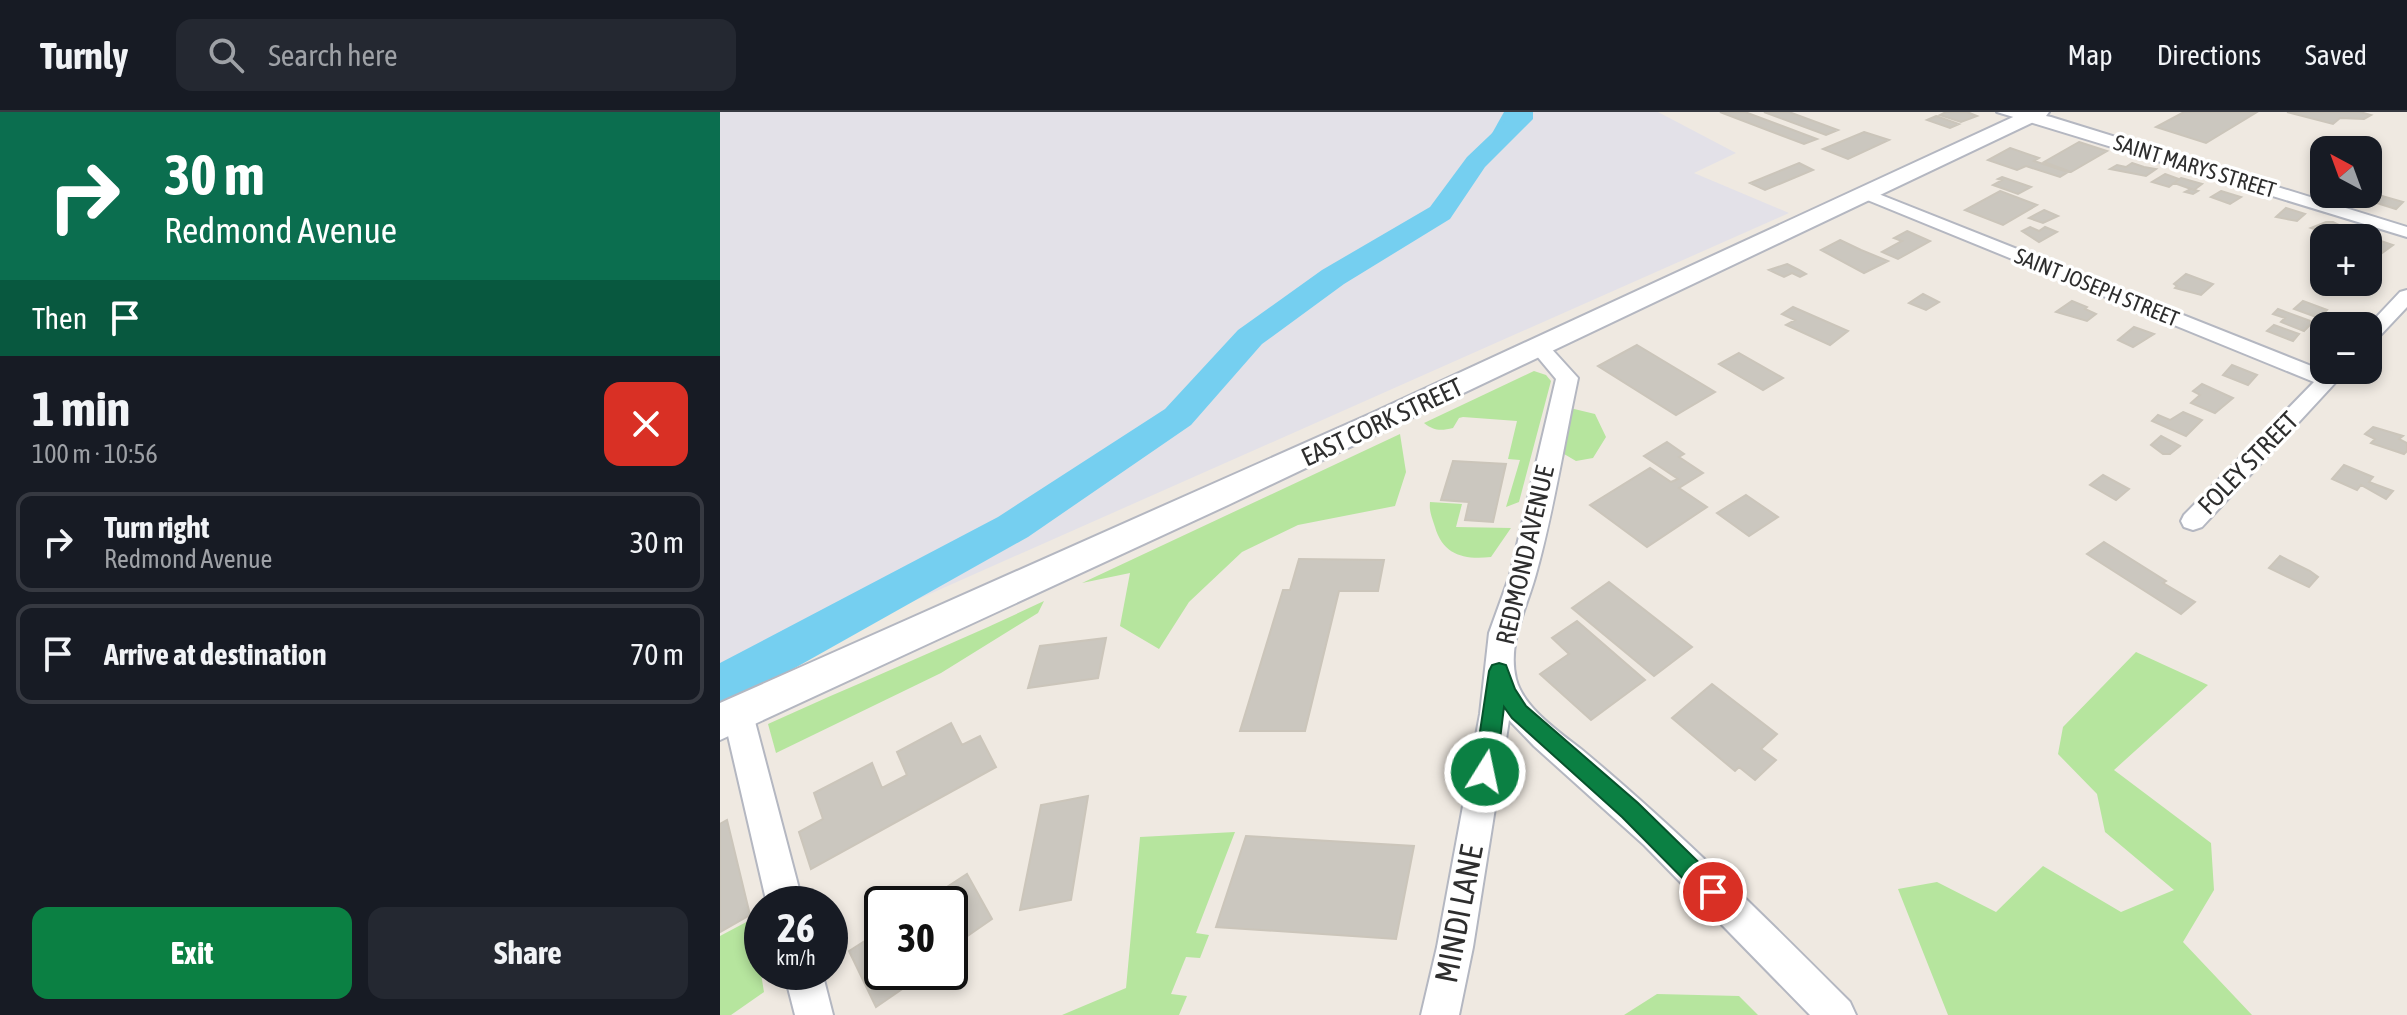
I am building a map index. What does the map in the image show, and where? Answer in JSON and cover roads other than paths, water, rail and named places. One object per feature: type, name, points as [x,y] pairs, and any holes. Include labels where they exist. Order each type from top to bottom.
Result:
[{"type":"street","name":"EAST CORK STREET","points":[[729,718],[1115,546],[1541,349],[1866,194],[2024,114]]},
{"type":"street","name":"SAINT MARYS STREET","points":[[2024,114],[2407,232]]},
{"type":"street","name":"SAINT JOSEPH STREET","points":[[1866,194],[2310,366]]},
{"type":"street","points":[[2382,322],[2407,296]]},
{"type":"street","name":"REDMOND AVENUE","points":[[1541,349],[1567,378],[1523,575],[1510,612],[1499,671],[1505,691],[1519,712],[1630,810],[1837,1015]]},
{"type":"street","name":"FOLEY STREET","points":[[2193,521],[2324,384]]},
{"type":"street","name":"MINDI LANE","points":[[1440,1015],[1461,916],[1495,714],[1499,671]]},
{"type":"street","points":[[729,718],[780,886]]},
{"type":"street","points":[[808,990],[814,1015]]},
{"type":"water","points":[[1504,112],[1528,112],[1476,162]]},
{"type":"waterway","points":[[720,686],[1013,527],[1178,417],[1250,337],[1333,277],[1440,213],[1476,162],[1521,119],[1521,112]]}]
